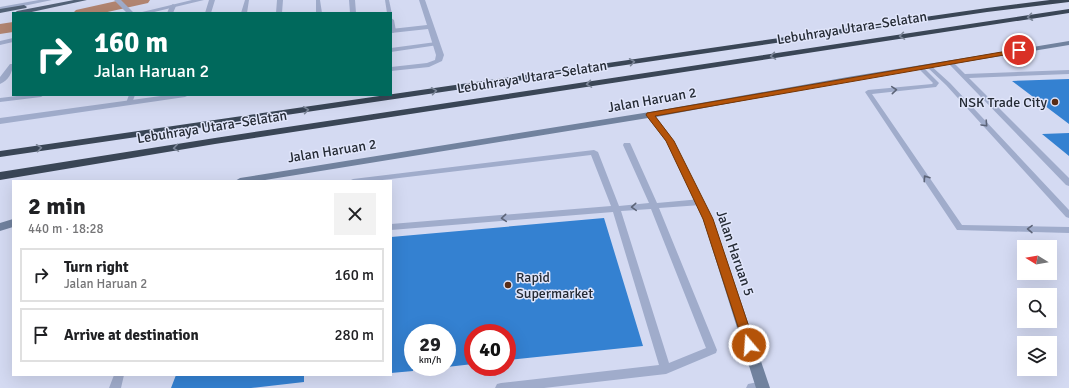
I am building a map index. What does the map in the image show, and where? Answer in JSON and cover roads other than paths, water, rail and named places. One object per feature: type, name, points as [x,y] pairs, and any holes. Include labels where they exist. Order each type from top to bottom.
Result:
[{"type":"highway","name":"Lebuhraya Utara–Selatan","points":[[0,154],[1068,0]]},
{"type":"highway","name":"Lebuhraya Utara–Selatan","points":[[0,176],[254,135],[1069,11]]},
{"type":"main road","points":[[0,10],[60,0]]},
{"type":"main road","points":[[22,12],[84,0]]},
{"type":"main road","points":[[0,16],[12,14]]},
{"type":"main road","name":"Jalan Haruan 2","points":[[246,180],[650,115],[920,67],[1069,43]]},
{"type":"main road","name":"Jalan Haruan 5","points":[[650,115],[670,141],[708,219],[760,388]]},
{"type":"main road","points":[[0,227],[12,224]]},
{"type":"street","points":[[0,10],[49,0]]},
{"type":"street","points":[[117,0],[129,11]]},
{"type":"street","points":[[146,12],[201,0]]},
{"type":"street","points":[[208,12],[212,0]]},
{"type":"street","points":[[279,12],[280,0]]},
{"type":"street","points":[[352,0],[353,12]]},
{"type":"street","points":[[392,69],[429,64],[438,61],[440,54],[422,0]]},
{"type":"street","points":[[392,31],[430,27]]},
{"type":"street","points":[[1,80],[12,67]]},
{"type":"street","points":[[1,80],[12,78]]},
{"type":"street","points":[[0,121],[130,99],[171,96]]},
{"type":"lane","points":[[244,12],[247,0]]},
{"type":"lane","points":[[318,0],[319,12]]},
{"type":"lane","points":[[387,0],[390,12]]},
{"type":"lane","points":[[171,12],[174,6]]},
{"type":"lane","points":[[0,43],[12,40]]},
{"type":"lane","points":[[392,50],[436,44]]},
{"type":"lane","points":[[950,62],[1069,183]]},
{"type":"lane","points":[[929,66],[948,84],[1069,214]]},
{"type":"lane","points":[[920,67],[936,83],[934,86],[868,92],[960,228],[1069,230]]},
{"type":"lane","points":[[964,76],[1069,72]]},
{"type":"lane","points":[[0,100],[33,96]]},
{"type":"lane","points":[[501,388],[666,369],[712,350],[654,205],[627,145]]},
{"type":"lane","points":[[361,180],[594,152],[616,208],[666,369]]},
{"type":"lane","points":[[392,227],[701,202]]},
{"type":"lane","points":[[115,388],[119,376]]},
{"type":"waterway","points":[[86,12],[143,0]]},
{"type":"waterway","points":[[0,29],[12,27]]},
{"type":"place","name":"NSK Trade City","points":[[1055,102]]},
{"type":"place","name":"Rapid Supermarket","points":[[508,285]]}]
